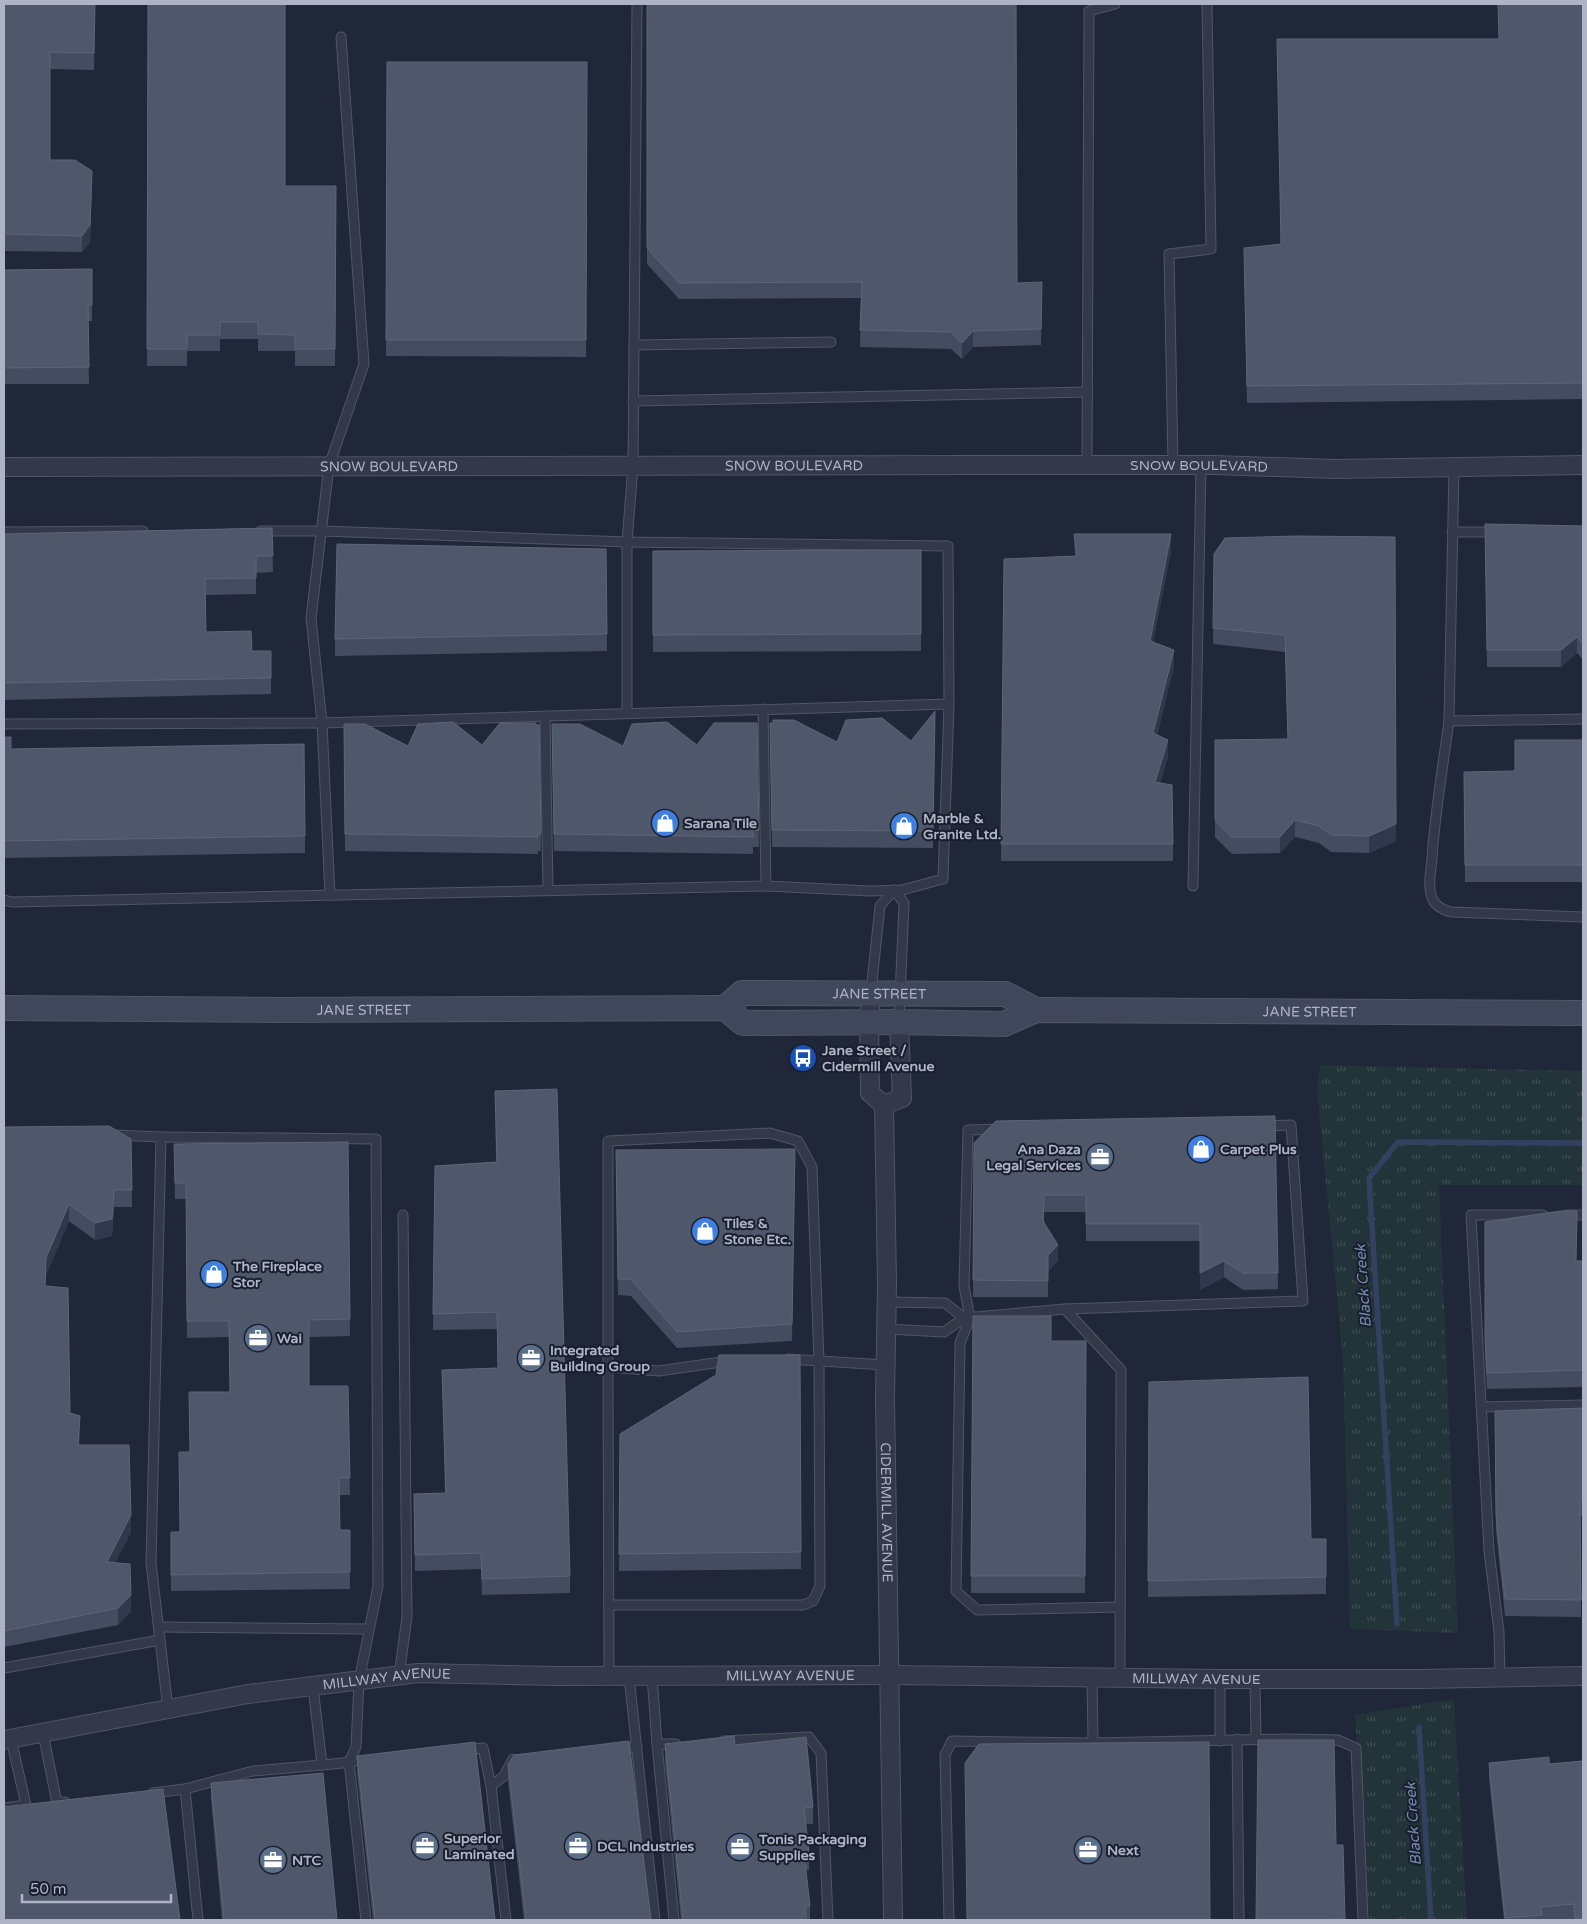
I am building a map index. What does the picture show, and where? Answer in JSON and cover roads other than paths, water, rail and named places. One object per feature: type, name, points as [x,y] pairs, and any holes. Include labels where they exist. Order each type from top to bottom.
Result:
[{"type":"main road","name":"JANE STREET","points":[[725,1008],[742,993],[901,993],[1005,994],[1036,1010]]},
{"type":"main road","name":"JANE STREET","points":[[4,1008],[276,1010],[725,1008],[743,1023],[899,1022],[1004,1024],[1036,1010],[1583,1013]]},
{"type":"street","name":"SNOW BOULEVARD","points":[[4,467],[1201,465],[1335,468],[1583,465]]},
{"type":"street","points":[[871,993],[869,1022],[870,1093],[884,1105],[902,1098],[899,1022]]},
{"type":"street","name":"CIDERMILL AVENUE","points":[[884,1105],[887,1302],[885,1365],[893,1920]]},
{"type":"street","name":"MILLWAY AVENUE","points":[[7,1740],[248,1694],[418,1673],[609,1676],[890,1675],[1220,1679],[1583,1676]]},
{"type":"lane","points":[[627,714],[628,542],[633,466],[637,4]]},
{"type":"lane","points":[[1087,465],[1089,11],[1115,4]]},
{"type":"lane","points":[[1173,465],[1169,254],[1211,249],[1207,4]]},
{"type":"lane","points":[[330,895],[322,723],[311,618],[329,466],[364,364],[341,37]]},
{"type":"lane","points":[[634,345],[832,342]]},
{"type":"lane","points":[[633,401],[1088,392]]},
{"type":"lane","points":[[1193,886],[1201,465]]},
{"type":"lane","points":[[1454,467],[1449,720],[1434,835],[1431,875],[1432,898],[1436,905],[1451,912],[1583,917]]},
{"type":"lane","points":[[4,532],[153,531]]},
{"type":"lane","points":[[4,900],[22,902],[766,886],[870,891],[902,890],[943,880],[949,704],[948,546],[628,542],[322,531],[252,531]]},
{"type":"lane","points":[[1452,532],[1508,532]]},
{"type":"lane","points":[[4,724],[322,723],[949,704]]},
{"type":"lane","points":[[763,710],[766,886]]},
{"type":"lane","points":[[545,716],[548,890]]},
{"type":"lane","points":[[1449,720],[1583,718]]},
{"type":"lane","points":[[894,890],[904,904],[899,1022]]},
{"type":"lane","points":[[871,993],[880,906],[894,890]]},
{"type":"lane","points":[[886,1329],[944,1332],[967,1318],[1065,1309],[1303,1301],[1291,1125],[1252,1126]]},
{"type":"lane","points":[[1007,1129],[968,1130],[964,1286],[967,1318],[960,1343],[956,1591],[977,1610],[1120,1607]]},
{"type":"lane","points":[[609,1605],[803,1605],[813,1601],[820,1586],[818,1361],[812,1167],[798,1141],[770,1133],[608,1141],[609,1676]]},
{"type":"lane","points":[[102,1135],[376,1138],[378,1586],[359,1681],[354,1762],[366,1920]]},
{"type":"lane","points":[[161,1137],[151,1563],[168,1710]]},
{"type":"lane","points":[[399,1676],[407,1617],[403,1215]]},
{"type":"lane","points":[[1500,1678],[1499,1632],[1489,1551],[1471,1215],[1583,1215]]},
{"type":"lane","points":[[887,1302],[945,1303],[967,1318]]},
{"type":"lane","points":[[1065,1309],[1121,1370],[1120,1677]]},
{"type":"lane","points":[[781,1358],[885,1365]]},
{"type":"lane","points":[[608,1368],[659,1370],[734,1361]]},
{"type":"lane","points":[[1481,1407],[1583,1406]]},
{"type":"lane","points":[[158,1627],[369,1629]]},
{"type":"lane","points":[[4,1668],[160,1640]]},
{"type":"lane","points":[[629,1676],[655,1920]]},
{"type":"lane","points":[[652,1676],[674,1920]]},
{"type":"lane","points":[[1092,1677],[1093,1742]]},
{"type":"lane","points":[[1220,1679],[1220,1741]]},
{"type":"lane","points":[[1255,1679],[1256,1739]]},
{"type":"lane","points":[[313,1687],[322,1765]]},
{"type":"lane","points":[[43,1733],[53,1803],[77,1801]]},
{"type":"lane","points":[[714,1742],[809,1737],[821,1753],[828,1920]]},
{"type":"lane","points":[[949,1920],[945,1755],[952,1741],[1093,1742],[1220,1741],[1237,1739],[1338,1740],[1356,1748],[1363,1920]]},
{"type":"lane","points":[[1237,1739],[1239,1920]]},
{"type":"lane","points":[[4,1808],[30,1805],[7,1740]]},
{"type":"lane","points":[[657,1744],[686,1743]]},
{"type":"lane","points":[[608,1750],[637,1747]]},
{"type":"lane","points":[[454,1751],[483,1748],[491,1786],[506,1920]]},
{"type":"lane","points":[[491,1786],[504,1776],[514,1758],[523,1757]]},
{"type":"lane","points":[[145,1793],[185,1789],[253,1771],[354,1762]]},
{"type":"lane","points":[[185,1789],[198,1920]]},
{"type":"waterway","name":"Black Creek","points":[[1397,1624],[1369,1178],[1398,1142],[1583,1143]]},
{"type":"waterway","name":"Black Creek","points":[[1419,1727],[1431,1920]]},
{"type":"place","name":"Sarana Tile","points":[[665,823]]},
{"type":"place","name":"Marble & Granite Ltd.","points":[[904,826]]},
{"type":"place","name":"Jane Street / Cidermill Avenue","points":[[803,1058]]},
{"type":"place","name":"Carpet Plus","points":[[1201,1149]]},
{"type":"place","name":"Ana Daza Legal Services","points":[[1100,1157]]},
{"type":"place","name":"Tiles & Stone Etc.","points":[[705,1231]]},
{"type":"place","name":"The Fireplace Stor","points":[[214,1274]]},
{"type":"place","name":"Wai","points":[[258,1338]]},
{"type":"place","name":"Integrated Building Group","points":[[531,1358]]},
{"type":"place","name":"Superior Laminated","points":[[425,1846]]},
{"type":"place","name":"DCL Industries","points":[[578,1846]]},
{"type":"place","name":"Tonis Packaging Supplies","points":[[740,1847]]},
{"type":"place","name":"Next","points":[[1088,1850]]},
{"type":"place","name":"NTC","points":[[273,1860]]}]
